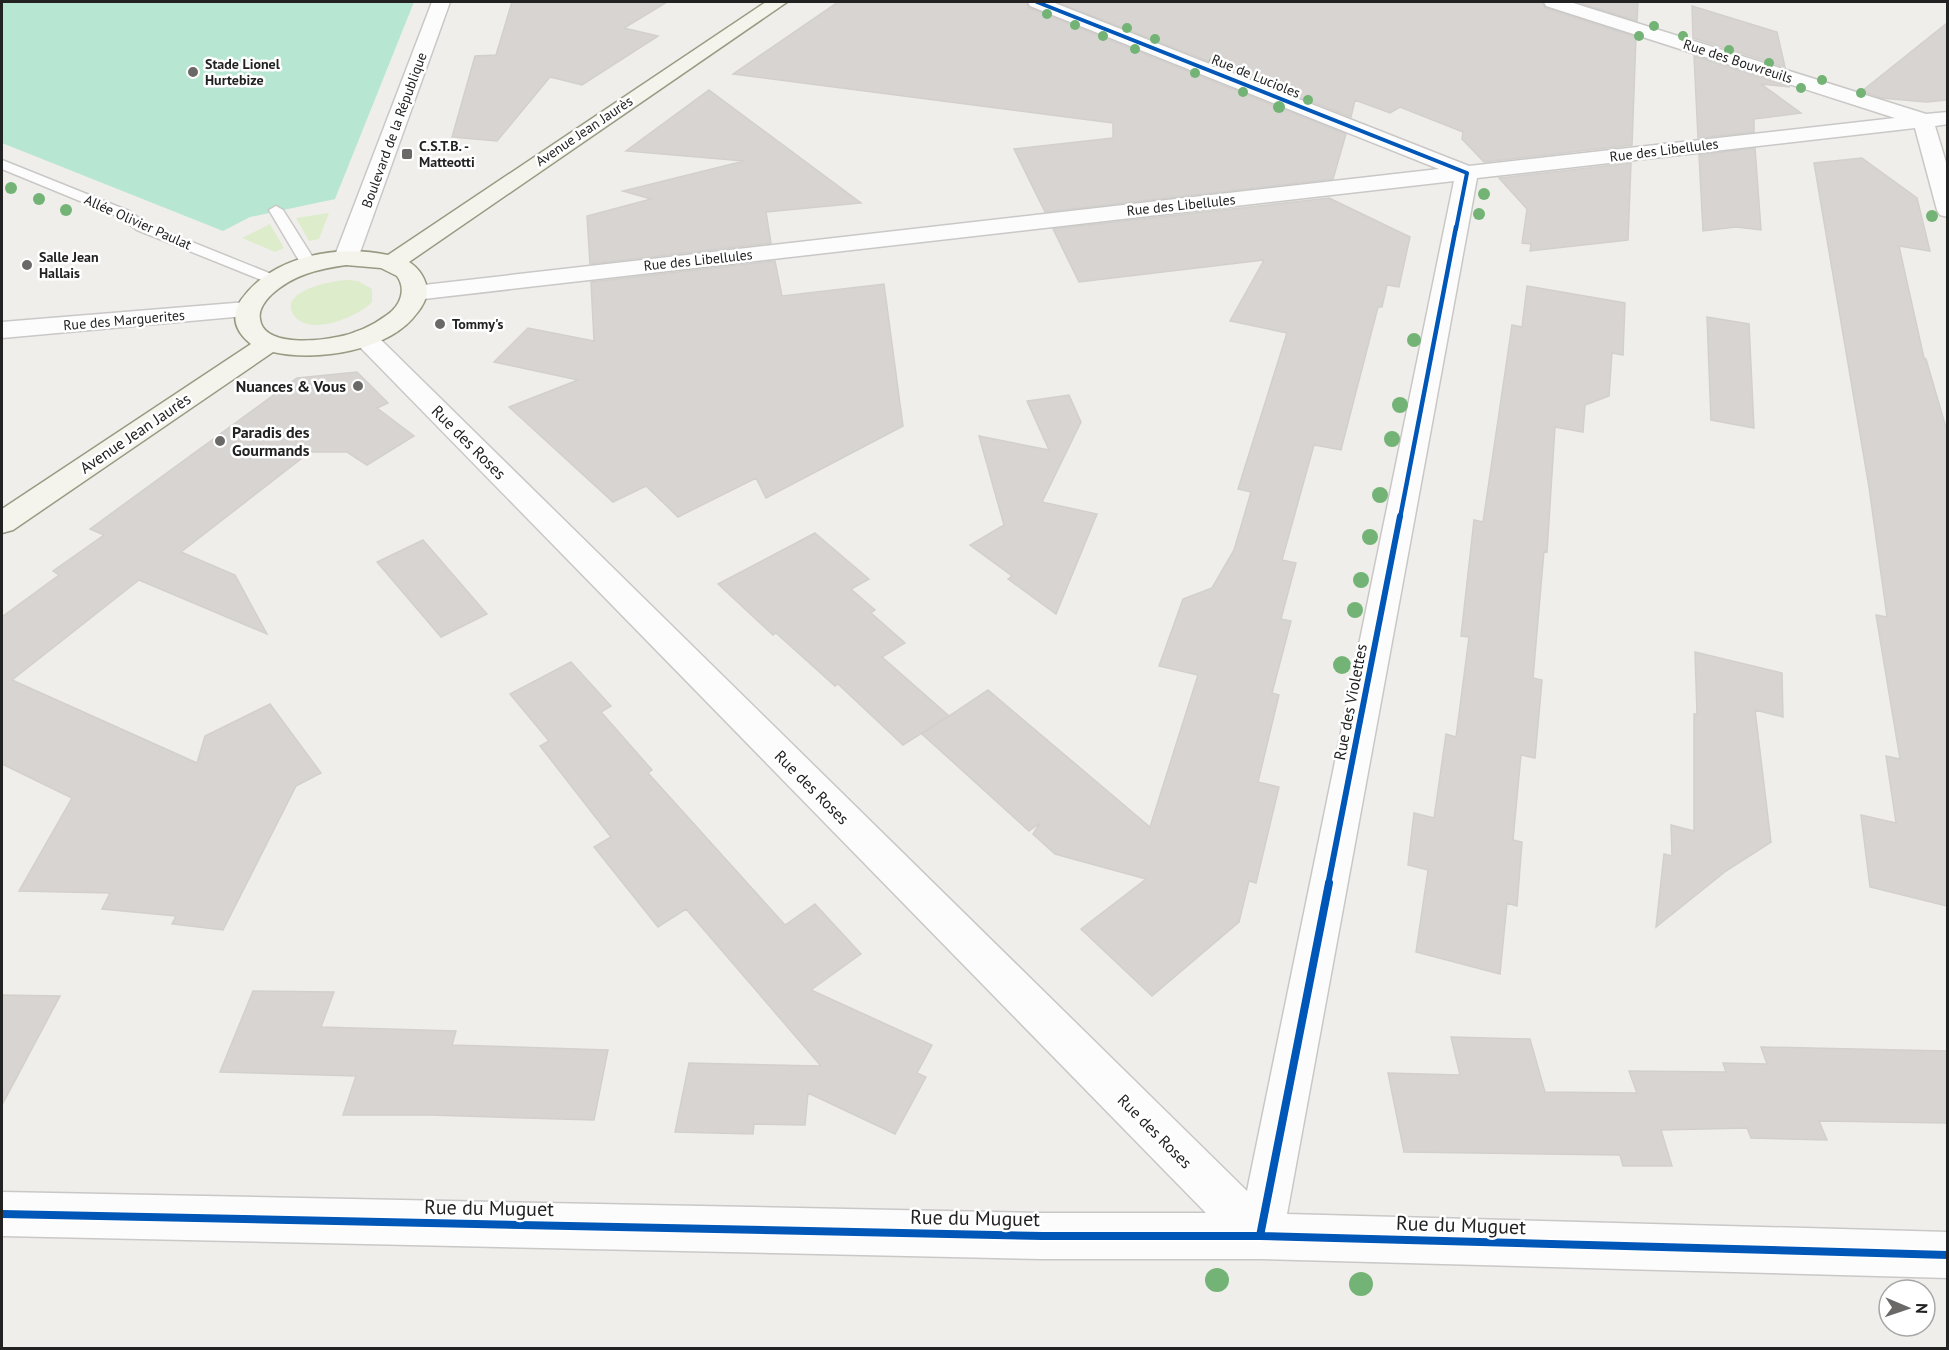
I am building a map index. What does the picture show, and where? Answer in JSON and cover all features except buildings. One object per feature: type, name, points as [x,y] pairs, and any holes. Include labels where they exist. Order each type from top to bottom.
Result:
[{"type":"main road","name":"Avenue Jean Jaurès","points":[[391,263],[778,2]]},
{"type":"main road","points":[[346,258],[370,258],[391,263],[405,270],[414,281],[415,293],[410,305],[399,317],[364,338],[339,345],[289,348],[269,343],[254,334],[247,323],[247,310],[256,294],[274,280],[309,264],[346,258]]},
{"type":"main road","name":"Avenue Jean Jaurès","points":[[2,523],[269,343]]},
{"type":"street","name":"Boulevard de la République","points":[[346,258],[441,2]]},
{"type":"street","name":"Rue de Lucioles","points":[[1037,2],[1467,173]]},
{"type":"street","name":"Rue des Bouvreuils","points":[[1553,2],[1923,120]]},
{"type":"street","name":"Rue des Libellules","points":[[415,293],[1947,118]]},
{"type":"street","points":[[1923,120],[1947,210]]},
{"type":"street","name":"Rue des Violettes","points":[[1260,1236],[1467,173]]},
{"type":"street","name":"Rue des Marguerites","points":[[2,330],[247,310]]},
{"type":"street","name":"Rue des Roses","points":[[364,338],[1260,1236]]},
{"type":"street","name":"Rue du Muguet","points":[[2,1214],[1043,1236],[1260,1236],[1947,1255]]},
{"type":"lane","name":"Allée Olivier Paulat","points":[[2,164],[124,214],[142,227],[274,280]]},
{"type":"lane","points":[[276,210],[309,264]]},
{"type":"green space","name":"Stade Lionel Hurtebize","points":[[2,2],[414,2],[335,199],[250,217],[223,231],[2,143]]},
{"type":"green space","points":[[329,213],[319,239],[309,241],[296,218]]},
{"type":"green space","points":[[270,224],[284,248],[275,252],[242,238]]},
{"type":"green space","points":[[348,280],[358,281],[372,289],[372,302],[356,314],[321,325],[300,321],[293,314],[291,306],[294,299],[301,293],[321,284]]},
{"type":"cycle path","points":[[1037,2],[1467,173],[1260,1236]]},
{"type":"cycle path","points":[[2,1214],[1043,1236],[1260,1236],[1948,1255]]},
{"type":"place","name":"Stade Lionel Hurtebize","points":[[193,72]]},
{"type":"place","name":"C.S.T.B. - Matteotti","points":[[407,154]]},
{"type":"place","name":"Salle Jean Hallais","points":[[27,265]]},
{"type":"place","name":"Tommy's","points":[[440,324]]},
{"type":"place","name":"Nuances & Vous","points":[[358,386]]},
{"type":"place","name":"Paradis des Gourmands","points":[[220,441]]}]
